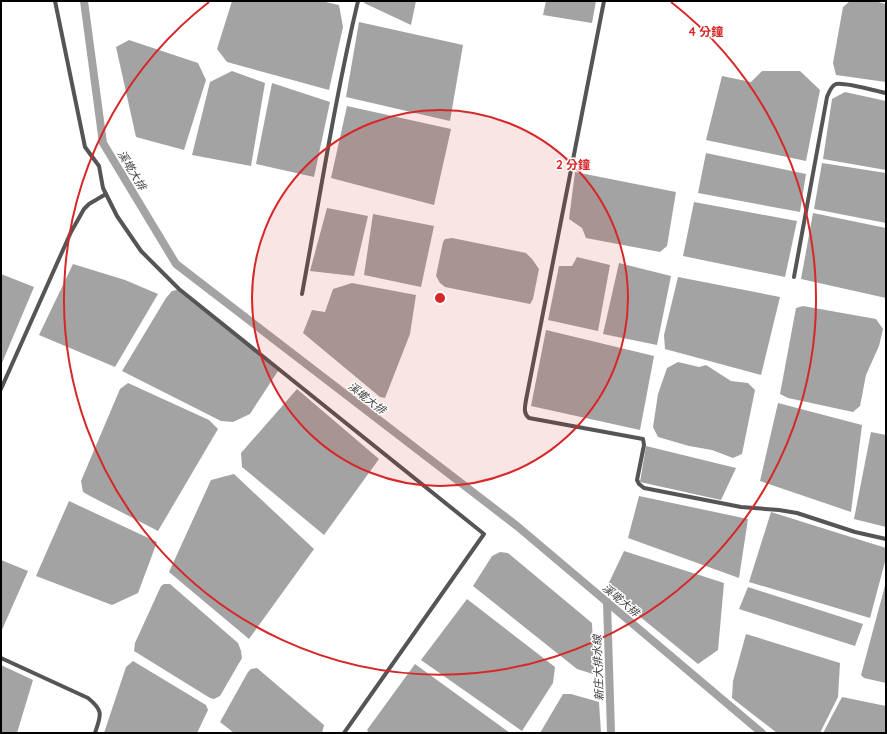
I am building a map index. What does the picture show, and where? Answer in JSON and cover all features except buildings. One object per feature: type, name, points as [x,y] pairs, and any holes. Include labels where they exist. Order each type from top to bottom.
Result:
[{"type":"lane","points":[[55,1],[85,147],[99,166],[103,188],[117,216],[141,251],[179,289],[484,534],[344,733]]},
{"type":"lane","points":[[302,294],[341,77],[358,1]]},
{"type":"lane","points":[[604,1],[526,400],[526,415],[529,418],[643,439],[644,445],[637,480],[638,484],[644,488],[741,507],[797,513],[855,532],[886,539]]},
{"type":"lane","points":[[794,277],[827,96],[831,88],[836,84],[847,85],[886,93]]},
{"type":"lane","points":[[1,389],[71,232],[84,209],[89,204],[106,194]]},
{"type":"lane","points":[[1,658],[88,698],[97,705],[101,716],[95,733]]},
{"type":"water","points":[[232,1],[321,1],[339,5],[343,27],[329,90],[227,62],[217,49]]},
{"type":"water","points":[[365,1],[416,1],[411,25],[364,3]]},
{"type":"water","points":[[546,1],[596,1],[592,23],[543,15]]},
{"type":"water","points":[[850,1],[875,1],[886,4],[886,82],[836,75],[833,63],[843,7]]},
{"type":"water","points":[[359,22],[463,45],[450,121],[346,97]]},
{"type":"water","points":[[129,40],[198,63],[206,80],[184,150],[136,137],[116,47]]},
{"type":"water","points":[[232,71],[265,83],[251,166],[192,155],[210,82]]},
{"type":"water","points":[[762,71],[800,71],[820,90],[806,161],[706,140],[722,76],[751,82]]},
{"type":"water","points":[[272,83],[330,102],[314,177],[256,164]]},
{"type":"water","points":[[845,92],[886,101],[886,170],[823,159],[832,99]]},
{"type":"water","points":[[347,106],[451,129],[434,205],[331,178]]},
{"type":"water","points":[[706,153],[806,174],[800,212],[698,193]]},
{"type":"water","points":[[822,163],[886,173],[886,223],[814,209]]},
{"type":"water","points":[[575,172],[676,192],[667,246],[660,252],[586,238],[582,228],[569,219]]},
{"type":"water","points":[[694,202],[797,221],[785,277],[683,256]]},
{"type":"water","points":[[327,208],[368,216],[354,276],[310,271]]},
{"type":"water","points":[[813,213],[886,228],[886,298],[801,279]]},
{"type":"water","points":[[373,214],[434,226],[421,287],[364,275]]},
{"type":"water","points":[[452,238],[526,253],[539,269],[533,299],[530,304],[445,287],[440,283],[436,276],[443,242],[445,239]]},
{"type":"water","points":[[577,257],[610,265],[598,331],[548,320],[559,266],[572,266]]},
{"type":"water","points":[[619,263],[671,276],[657,345],[603,334]]},
{"type":"water","points":[[73,264],[125,280],[158,294],[115,367],[39,335]]},
{"type":"water","points":[[1,274],[34,287],[2,363],[1,363]]},
{"type":"water","points":[[678,277],[780,297],[761,375],[665,349],[664,335]]},
{"type":"water","points":[[352,283],[416,295],[410,334],[385,398],[380,397],[303,333],[312,310],[325,312],[333,289]]},
{"type":"water","points":[[181,289],[278,371],[250,414],[233,422],[221,421],[122,371],[166,298],[172,291]]},
{"type":"water","points":[[803,306],[876,319],[883,329],[879,346],[866,375],[860,406],[853,412],[788,398],[780,394],[796,308]]},
{"type":"water","points":[[546,330],[654,356],[640,430],[531,406]]},
{"type":"water","points":[[678,362],[699,367],[706,365],[731,381],[748,383],[755,390],[742,454],[733,458],[712,450],[689,446],[658,437],[653,427],[658,394],[667,368]]},
{"type":"water","points":[[128,383],[209,420],[218,429],[158,531],[83,492],[81,481],[120,389]]},
{"type":"water","points":[[297,389],[379,459],[324,535],[242,467],[241,453]]},
{"type":"water","points":[[778,403],[862,425],[851,512],[760,481]]},
{"type":"water","points":[[871,432],[886,435],[886,527],[854,519]]},
{"type":"water","points":[[646,446],[736,468],[721,500],[640,482]]},
{"type":"water","points":[[234,474],[314,549],[249,639],[169,572],[211,480]]},
{"type":"water","points":[[639,496],[748,519],[739,578],[628,538]]},
{"type":"water","points":[[69,501],[157,542],[138,593],[112,605],[36,576]]},
{"type":"water","points":[[771,512],[886,548],[886,558],[870,618],[749,582]]},
{"type":"water","points":[[624,551],[724,583],[718,650],[698,664],[606,589]]},
{"type":"water","points":[[500,552],[508,553],[592,623],[593,674],[577,669],[473,586],[492,556]]},
{"type":"water","points":[[1,560],[28,571],[1,632]]},
{"type":"water","points":[[886,582],[886,683],[864,678],[861,675]]},
{"type":"water","points":[[164,584],[170,584],[238,643],[242,658],[220,696],[214,699],[210,698],[134,651],[135,643],[161,586]]},
{"type":"water","points":[[748,587],[863,624],[855,646],[739,609]]},
{"type":"water","points":[[467,599],[555,667],[553,683],[522,731],[421,660]]},
{"type":"water","points":[[746,634],[840,663],[838,697],[820,733],[777,733],[732,698],[733,681]]},
{"type":"water","points":[[133,661],[206,705],[208,710],[197,733],[104,733],[126,667]]},
{"type":"water","points":[[415,664],[510,733],[369,733],[367,730]]},
{"type":"water","points":[[1,665],[33,680],[17,733],[1,733]]},
{"type":"water","points":[[257,668],[324,725],[322,733],[234,733],[220,722],[248,672],[251,669]]},
{"type":"water","points":[[563,694],[571,694],[599,702],[601,733],[540,733]]},
{"type":"water","points":[[842,697],[886,706],[886,733],[823,733]]},
{"type":"waterway","name":"溪墘大排","points":[[84,1],[103,143],[176,264],[517,526],[762,733]]},
{"type":"waterway","name":"新庄大排水線","points":[[607,602],[611,733]]}]
